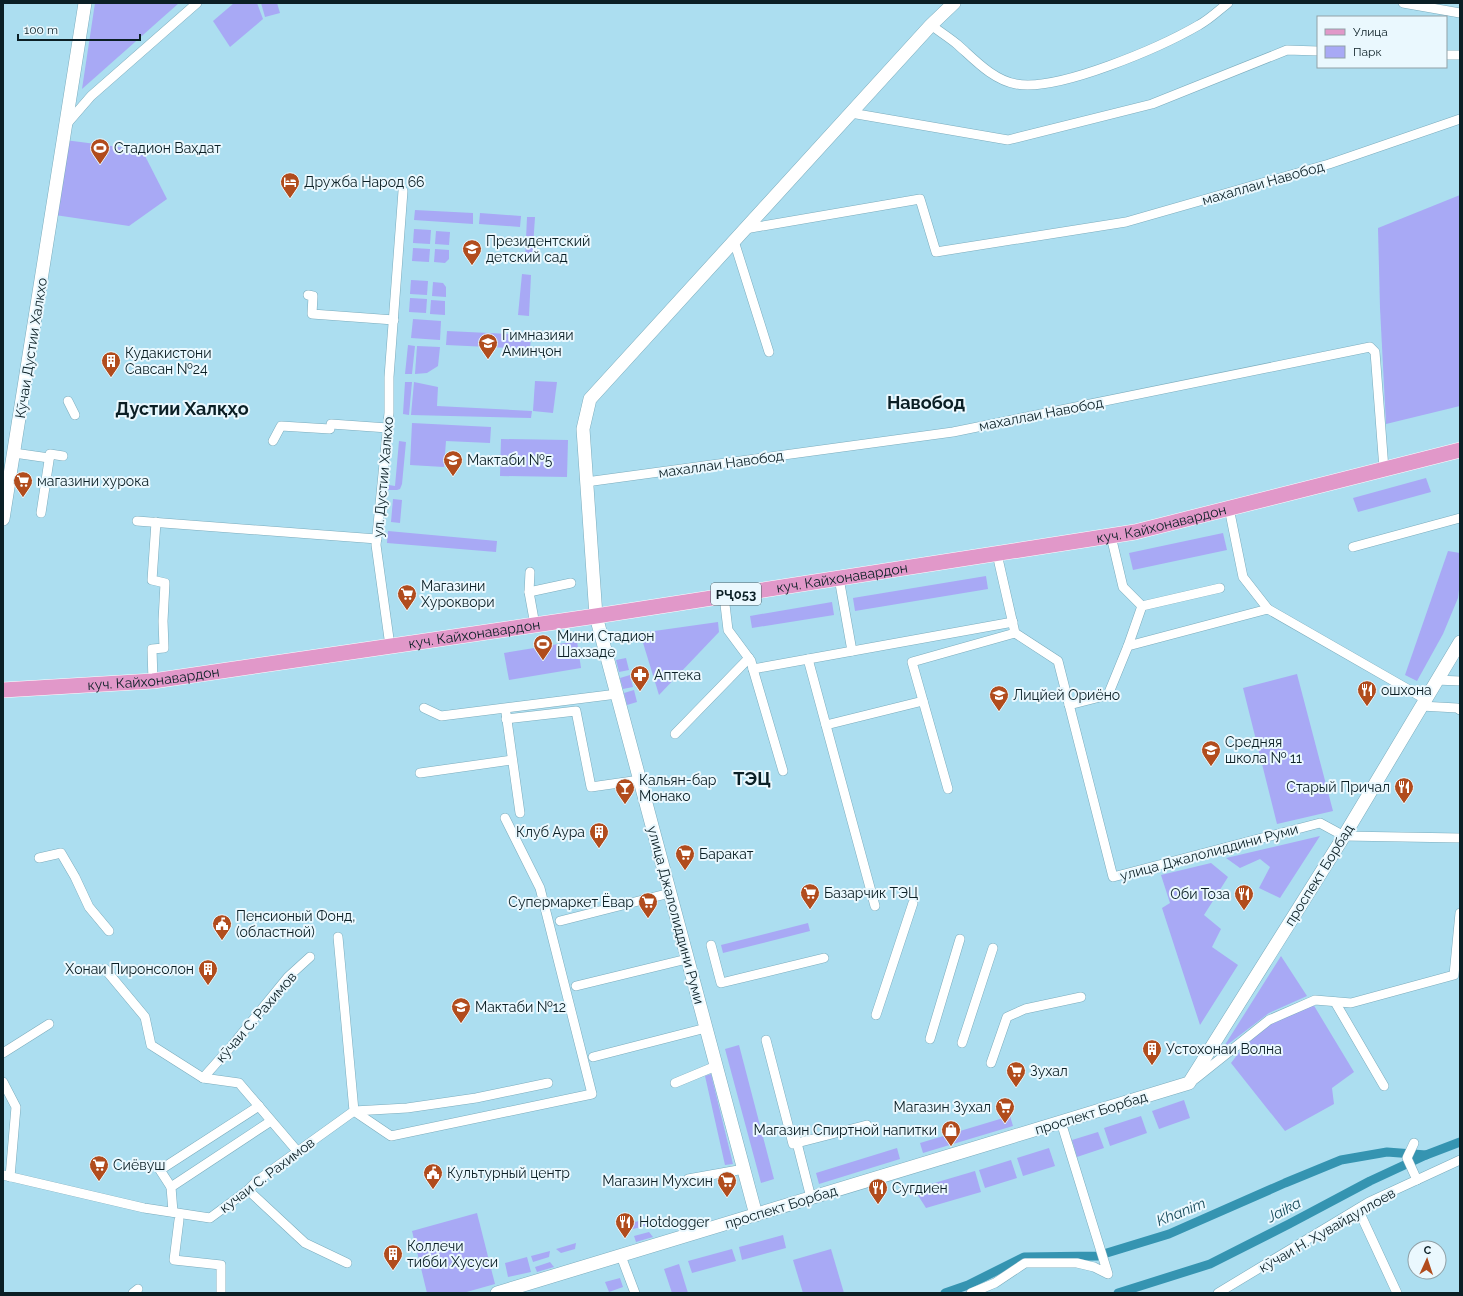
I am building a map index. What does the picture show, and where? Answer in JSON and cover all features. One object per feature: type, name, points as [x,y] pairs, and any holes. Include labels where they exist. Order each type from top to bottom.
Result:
[{"type":"main road","name":"куч. Кайхонавардон","points":[[3,690],[153,681],[596,616],[1111,536],[1135,532],[1460,450]]},
{"type":"street","name":"Кӯчаи Дустии Халкхо","points":[[3,519],[52,216],[64,127],[85,3]]},
{"type":"street","points":[[64,127],[91,96],[197,3]]},
{"type":"street","name":"улица Джалолиддини Руми","points":[[756,1215],[596,616],[583,429],[590,400],[851,113],[954,3]]},
{"type":"street","points":[[932,25],[998,78],[1016,84],[1040,85],[1094,71],[1135,56],[1200,25],[1228,3]]},
{"type":"street","points":[[1403,3],[1460,13]]},
{"type":"street","points":[[851,113],[1008,140],[1152,104],[1288,50],[1317,51]]},
{"type":"street","points":[[1447,55],[1460,56]]},
{"type":"street","name":"махаллаи Навобод","points":[[745,229],[920,199],[936,252],[1126,222],[1329,164],[1460,119]]},
{"type":"street","name":"ул. Дустии Халкхо","points":[[390,646],[376,545],[388,428],[390,376],[403,191]]},
{"type":"street","points":[[734,241],[769,352]]},
{"type":"street","points":[[308,295],[313,296],[312,314],[394,320]]},
{"type":"street","name":"махаллаи Навобод","points":[[586,482],[953,432],[1370,347],[1375,352],[1384,469]]},
{"type":"street","points":[[68,401],[75,415]]},
{"type":"street","points":[[273,441],[281,426],[388,428]]},
{"type":"street","points":[[14,453],[49,458]]},
{"type":"street","points":[[41,513],[50,454],[63,456]]},
{"type":"street","points":[[1229,508],[1243,577],[1268,609],[1423,703],[1457,708],[1460,710]]},
{"type":"street","points":[[1352,547],[1460,518]]},
{"type":"street","points":[[137,521],[377,539]]},
{"type":"street","points":[[153,681],[152,649],[164,648],[163,620],[165,583],[152,580],[156,522]]},
{"type":"street","points":[[1111,536],[1123,587],[1142,606]]},
{"type":"street","points":[[948,789],[912,662],[1015,633],[997,554]]},
{"type":"street","points":[[530,572],[529,592],[535,625]]},
{"type":"street","points":[[839,578],[852,651]]},
{"type":"street","points":[[529,592],[571,583]]},
{"type":"street","points":[[1142,606],[1220,588]]},
{"type":"street","points":[[724,596],[728,630],[749,658],[783,771]]},
{"type":"street","points":[[1069,705],[1108,694],[1128,646],[1142,606]]},
{"type":"street","points":[[1128,646],[1268,609]]},
{"type":"street","points":[[753,669],[1013,622]]},
{"type":"street","name":"улица Джалолиддини Руми","points":[[1015,633],[1058,661],[1113,877],[1320,823],[1344,836]]},
{"type":"street","name":"проспект Борбад","points":[[497,1293],[1189,1083],[1344,836],[1460,642]]},
{"type":"street","points":[[674,734],[749,658]]},
{"type":"street","points":[[808,659],[875,906]]},
{"type":"street","points":[[1436,680],[1460,680]]},
{"type":"street","points":[[424,708],[441,716],[617,694]]},
{"type":"street","points":[[826,725],[923,701]]},
{"type":"street","points":[[505,708],[520,814]]},
{"type":"street","points":[[506,719],[576,711],[591,787],[640,780]]},
{"type":"street","points":[[420,773],[512,760]]},
{"type":"street","points":[[354,1111],[391,1136],[592,1094],[540,888],[505,818]]},
{"type":"street","points":[[1344,836],[1460,838]]},
{"type":"street","points":[[39,858],[61,853],[75,877],[89,907],[109,931]]},
{"type":"street","points":[[560,921],[670,893]]},
{"type":"street","points":[[876,1015],[913,904]]},
{"type":"street","points":[[1189,1083],[1269,1020],[1315,1000],[1351,1003],[1454,975],[1458,958],[1460,913]]},
{"type":"street","points":[[338,937],[354,1111]]},
{"type":"street","points":[[930,1039],[960,939]]},
{"type":"street","points":[[711,945],[721,983],[824,958]]},
{"type":"street","points":[[962,1043],[993,948]]},
{"type":"street","name":"кӯчаи С. Рахимов","points":[[203,1078],[235,1042],[288,977],[310,957]]},
{"type":"street","points":[[576,986],[687,959]]},
{"type":"street","points":[[105,969],[145,1018],[151,1045],[203,1078],[239,1083],[298,1152]]},
{"type":"street","points":[[991,1063],[1007,1017],[1025,1009],[1081,997]]},
{"type":"street","points":[[1335,1002],[1384,1086]]},
{"type":"street","points":[[3,1053],[49,1024]]},
{"type":"street","points":[[593,1057],[706,1028]]},
{"type":"street","points":[[768,1041],[811,1198]]},
{"type":"street","points":[[675,1083],[716,1066]]},
{"type":"street","points":[[3,1082],[16,1107],[6,1176]]},
{"type":"street","points":[[354,1111],[407,1108],[476,1098],[548,1083]]},
{"type":"street","points":[[173,1212],[171,1187],[160,1170],[259,1106]]},
{"type":"street","name":"кучаи С. Рахимов","points":[[6,1176],[144,1208],[210,1218],[248,1190],[258,1180],[354,1111]]},
{"type":"street","points":[[171,1187],[272,1121]]},
{"type":"street","points":[[971,1293],[995,1283],[1025,1263],[1077,1263],[1094,1267],[1108,1274],[1061,1122]]},
{"type":"street","points":[[797,1144],[867,1125]]},
{"type":"street","points":[[1414,1143],[1407,1158],[1418,1180]]},
{"type":"street","name":"кӯчаи Н. Ҳувайдуллоев","points":[[1218,1293],[1369,1202],[1460,1160]]},
{"type":"street","points":[[688,1179],[744,1169]]},
{"type":"street","points":[[248,1190],[304,1243],[347,1263]]},
{"type":"street","points":[[1358,1209],[1397,1293]]},
{"type":"street","points":[[179,1220],[174,1260],[222,1265],[221,1293]]},
{"type":"street","points":[[621,1256],[635,1293]]},
{"type":"green space","points":[[95,3],[179,3],[82,89]]},
{"type":"green space","points":[[234,3],[257,3],[263,19],[230,47],[213,21]]},
{"type":"green space","points":[[261,3],[277,3],[280,13],[265,17]]},
{"type":"green space","points":[[65,140],[142,150],[167,199],[129,226],[55,215]]},
{"type":"green space","points":[[1460,195],[1460,406],[1386,424],[1380,308],[1378,228]]},
{"type":"green space","points":[[415,210],[473,213],[473,224],[414,220]]},
{"type":"green space","points":[[480,213],[521,216],[520,227],[479,224]]},
{"type":"green space","points":[[527,217],[535,217],[532,262],[525,261]]},
{"type":"green space","points":[[414,229],[431,230],[430,244],[413,243]]},
{"type":"green space","points":[[436,231],[450,232],[449,245],[435,244]]},
{"type":"green space","points":[[413,248],[430,249],[429,262],[412,261]]},
{"type":"green space","points":[[435,249],[449,250],[449,259],[445,263],[434,262]]},
{"type":"green space","points":[[522,274],[531,275],[529,316],[518,315]]},
{"type":"green space","points":[[411,280],[428,281],[427,295],[410,294]]},
{"type":"green space","points":[[433,282],[443,283],[446,287],[446,297],[432,296]]},
{"type":"green space","points":[[410,298],[427,299],[426,313],[409,312]]},
{"type":"green space","points":[[431,300],[445,301],[445,315],[430,314]]},
{"type":"green space","points":[[413,319],[441,321],[440,340],[411,338]]},
{"type":"green space","points":[[447,331],[531,335],[530,349],[446,345]]},
{"type":"green space","points":[[408,345],[415,346],[412,374],[405,374]]},
{"type":"green space","points":[[417,346],[440,347],[438,366],[427,373],[415,374]]},
{"type":"green space","points":[[535,381],[557,382],[553,413],[533,411]]},
{"type":"green space","points":[[405,382],[412,382],[409,415],[403,414]]},
{"type":"green space","points":[[414,382],[438,387],[437,406],[532,411],[531,418],[411,415]]},
{"type":"green space","points":[[412,423],[491,427],[490,443],[446,441],[444,467],[410,465]]},
{"type":"green space","points":[[501,439],[568,440],[567,477],[500,476]]},
{"type":"green space","points":[[399,441],[406,442],[402,484],[400,489],[388,490],[389,485],[395,486]]},
{"type":"green space","points":[[1426,478],[1431,492],[1358,512],[1353,498]]},
{"type":"green space","points":[[393,499],[402,500],[400,523],[391,522]]},
{"type":"green space","points":[[388,531],[497,541],[496,552],[387,543]]},
{"type":"green space","points":[[1223,533],[1227,550],[1133,570],[1129,553]]},
{"type":"green space","points":[[1448,551],[1460,553],[1460,581],[1458,598],[1443,634],[1417,681],[1405,675]]},
{"type":"green space","points":[[986,576],[988,589],[855,611],[853,598]]},
{"type":"green space","points":[[832,602],[834,615],[752,628],[750,616]]},
{"type":"green space","points":[[718,622],[719,632],[659,695],[640,633]]},
{"type":"green space","name":"Мини Стадион Шахзаде","points":[[577,641],[581,668],[509,680],[504,653]]},
{"type":"green space","points":[[626,658],[629,670],[619,672],[616,660]]},
{"type":"green space","points":[[1297,674],[1333,811],[1277,824],[1243,688]]},
{"type":"green space","points":[[630,675],[633,687],[623,689],[620,678]]},
{"type":"green space","points":[[634,690],[637,702],[627,705],[624,693]]},
{"type":"green space","points":[[1320,836],[1280,898],[1259,888],[1270,867],[1260,859],[1240,868],[1226,858]]},
{"type":"green space","points":[[1211,863],[1228,877],[1204,915],[1221,929],[1212,947],[1238,965],[1200,1025],[1162,908],[1170,903],[1161,875]]},
{"type":"green space","points":[[808,923],[810,931],[723,953],[721,945]]},
{"type":"green space","points":[[1281,956],[1307,996],[1269,1013],[1223,1048]]},
{"type":"green space","points":[[1313,1004],[1354,1072],[1332,1088],[1334,1104],[1285,1131],[1231,1063],[1244,1046],[1270,1024]]},
{"type":"green space","points":[[739,1045],[774,1179],[761,1183],[725,1049]]},
{"type":"green space","points":[[711,1074],[733,1164],[725,1165],[705,1076]]},
{"type":"green space","points":[[1184,1100],[1190,1118],[1159,1129],[1152,1111]]},
{"type":"green space","points":[[1010,1116],[1013,1126],[923,1153],[920,1143]]},
{"type":"green space","points":[[1141,1116],[1147,1133],[1110,1146],[1104,1128]]},
{"type":"green space","points":[[1098,1132],[1104,1148],[1077,1157],[1072,1140]]},
{"type":"green space","points":[[897,1148],[900,1159],[819,1184],[816,1173]]},
{"type":"green space","points":[[1049,1148],[1055,1166],[1023,1176],[1017,1158]]},
{"type":"green space","points":[[1011,1160],[1017,1178],[985,1188],[979,1170]]},
{"type":"green space","points":[[975,1171],[981,1192],[926,1208],[914,1189]]},
{"type":"green space","points":[[477,1213],[495,1284],[463,1293],[427,1293],[412,1231]]},
{"type":"green space","points":[[650,1218],[649,1225],[633,1229],[631,1223]]},
{"type":"green space","points":[[649,1232],[653,1237],[636,1242],[634,1236]]},
{"type":"green space","points":[[783,1235],[786,1248],[742,1260],[739,1247]]},
{"type":"green space","points":[[576,1243],[575,1249],[561,1253],[556,1249]]},
{"type":"green space","points":[[732,1249],[736,1261],[692,1273],[688,1261]]},
{"type":"green space","points":[[831,1249],[844,1293],[803,1293],[793,1260]]},
{"type":"green space","points":[[550,1251],[549,1257],[533,1262],[531,1256]]},
{"type":"green space","points":[[527,1257],[531,1272],[508,1277],[505,1263]]},
{"type":"green space","points":[[550,1262],[554,1267],[537,1272],[535,1267]]},
{"type":"green space","points":[[679,1264],[688,1293],[672,1293],[664,1269]]},
{"type":"green space","points":[[620,1278],[623,1287],[609,1292],[605,1282]]},
{"type":"waterway","name":"Jaika","points":[[1118,1293],[1210,1264],[1370,1181],[1426,1155],[1460,1142]]},
{"type":"waterway","name":"Khanim","points":[[945,1293],[968,1285],[1024,1257],[1097,1256],[1169,1234],[1341,1160],[1387,1152],[1426,1155]]},
{"type":"place","name":"Стадион Ваҳдат","points":[[100,165]]},
{"type":"place","name":"Дружба Народ 66","points":[[290,199]]},
{"type":"place","name":"Президентский детский сад","points":[[472,266]]},
{"type":"place","name":"Гимназияи Аминҷон","points":[[488,360]]},
{"type":"place","name":"Кудакистони Савсан №24","points":[[111,378]]},
{"type":"place","name":"Мактаби №5","points":[[453,477]]},
{"type":"place","name":"магазини хурока","points":[[23,498]]},
{"type":"place","name":"Магазини Хуроквори","points":[[407,611]]},
{"type":"place","name":"Мини Стадион Шахзаде","points":[[543,661]]},
{"type":"place","name":"Аптека","points":[[640,692]]},
{"type":"place","name":"ошхона","points":[[1367,707]]},
{"type":"place","name":"Лицйей Ориёно","points":[[999,712]]},
{"type":"place","name":"Средняя школа № 11","points":[[1211,767]]},
{"type":"place","name":"Старый Причал","points":[[1404,804]]},
{"type":"place","name":"Кальян-бар Монако","points":[[625,805]]},
{"type":"place","name":"Клуб Аура","points":[[599,849]]},
{"type":"place","name":"Баракат","points":[[685,871]]},
{"type":"place","name":"Базарчик ТЭЦ","points":[[810,910]]},
{"type":"place","name":"Оби Тоза","points":[[1244,911]]},
{"type":"place","name":"Супермаркет Ёвар","points":[[648,919]]},
{"type":"place","name":"Пенсионый Фонд, (областной)","points":[[222,941]]},
{"type":"place","name":"Хонаи Пиронсолон","points":[[208,986]]},
{"type":"place","name":"Мактаби №12","points":[[461,1024]]},
{"type":"place","name":"Устохонаи Волна","points":[[1152,1066]]},
{"type":"place","name":"Зухал","points":[[1016,1088]]},
{"type":"place","name":"Магазин Зухал","points":[[1005,1124]]},
{"type":"place","name":"Магазин Спиртной напитки","points":[[951,1147]]},
{"type":"place","name":"Сиёвуш","points":[[99,1182]]},
{"type":"place","name":"Культурный центр","points":[[433,1190]]},
{"type":"place","name":"Магазин Мухсин","points":[[727,1198]]},
{"type":"place","name":"Сугдиен","points":[[878,1205]]},
{"type":"place","name":"Hotdogger","points":[[625,1239]]},
{"type":"place","name":"Коллечи тибби Хусуси","points":[[393,1271]]},
{"type":"district","name":"Навобод","points":[[926,403]]},
{"type":"district","name":"Дустии Халқҳо","points":[[182,409]]},
{"type":"district","name":"ТЭЦ","points":[[752,779]]}]
